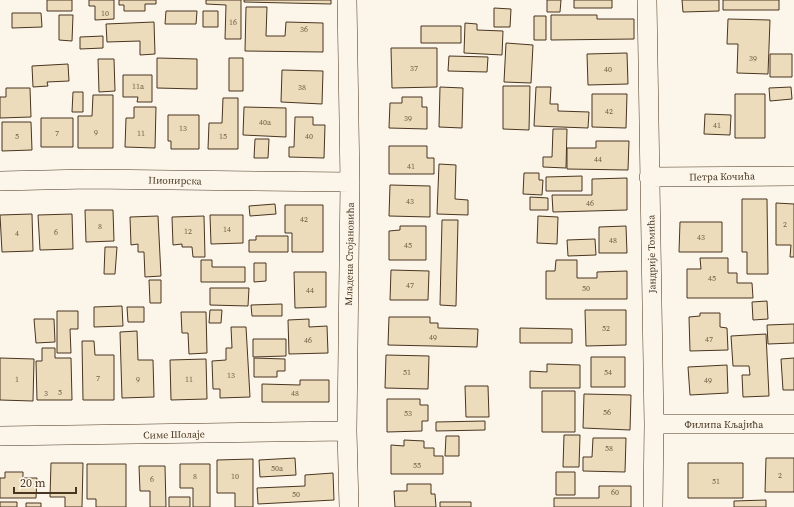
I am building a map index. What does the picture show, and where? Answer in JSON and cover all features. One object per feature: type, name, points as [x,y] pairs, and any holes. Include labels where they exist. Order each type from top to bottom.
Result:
[{"type":"street","name":"Младена Стојановића","points":[[347,0],[350,182],[347,431],[349,507]]},
{"type":"street","name":"Јандрије Томића","points":[[647,0],[654,424],[653,507]]},
{"type":"street","name":"Петра Кочића","points":[[649,177],[794,176]]},
{"type":"street","name":"Пионирска","points":[[0,181],[88,179],[350,182]]},
{"type":"street","name":"Филипа Кљајића","points":[[654,424],[794,424]]},
{"type":"street","name":"Симе Шолаје","points":[[0,436],[347,431]]},
{"type":"building","points":[[47,0],[72,0],[72,11],[47,11]]},
{"type":"building","points":[[89,0],[114,0],[114,19],[95,20],[95,6],[89,6]]},
{"type":"building","points":[[119,0],[156,0],[156,4],[145,4],[145,11],[124,11],[124,5],[119,5]]},
{"type":"building","points":[[206,0],[241,0],[241,39],[225,39],[226,5],[206,4]]},
{"type":"building","points":[[244,0],[331,0],[331,4],[244,2]]},
{"type":"building","points":[[547,0],[561,0],[560,12],[547,12]]},
{"type":"building","points":[[574,0],[612,0],[612,8],[574,8]]},
{"type":"building","points":[[682,0],[719,0],[719,11],[683,12]]},
{"type":"building","points":[[723,0],[779,0],[779,10],[723,10]]},
{"type":"building","points":[[246,7],[267,7],[266,36],[285,36],[286,22],[323,23],[323,52],[245,51]]},
{"type":"building","points":[[494,8],[511,9],[510,27],[494,27]]},
{"type":"building","points":[[166,11],[197,11],[196,24],[165,24]]},
{"type":"building","points":[[203,11],[218,11],[218,27],[203,27]]},
{"type":"building","points":[[12,13],[41,13],[42,27],[12,28]]},
{"type":"building","points":[[59,15],[73,15],[72,41],[59,40]]},
{"type":"building","points":[[551,15],[597,15],[597,19],[634,19],[634,39],[551,40]]},
{"type":"building","points":[[534,16],[546,16],[546,40],[534,40]]},
{"type":"building","points":[[728,19],[770,20],[768,74],[737,73],[738,44],[727,44]]},
{"type":"building","points":[[154,22],[155,54],[140,55],[140,41],[107,42],[106,24]]},
{"type":"building","points":[[465,23],[477,24],[477,30],[503,31],[502,55],[464,53]]},
{"type":"building","points":[[421,26],[461,26],[461,43],[421,43]]},
{"type":"building","points":[[103,36],[103,48],[80,49],[80,37]]},
{"type":"building","points":[[506,43],[533,45],[531,83],[504,82]]},
{"type":"building","points":[[391,48],[437,48],[437,87],[392,88]]},
{"type":"building","points":[[627,53],[628,84],[588,85],[587,54]]},
{"type":"building","points":[[770,54],[792,54],[792,77],[770,77]]},
{"type":"building","points":[[449,56],[488,57],[487,72],[448,71]]},
{"type":"building","points":[[157,58],[197,59],[197,89],[157,88]]},
{"type":"building","points":[[229,58],[243,58],[243,91],[229,91]]},
{"type":"building","points":[[98,59],[114,59],[115,91],[99,92]]},
{"type":"building","points":[[68,64],[69,81],[47,82],[48,86],[33,87],[32,66]]},
{"type":"building","points":[[282,70],[323,71],[322,104],[281,102]]},
{"type":"building","points":[[123,75],[152,75],[152,102],[137,102],[138,97],[123,97]]},
{"type":"building","points":[[503,86],[530,86],[529,130],[503,129]]},
{"type":"building","points":[[440,87],[463,88],[462,128],[439,127]]},
{"type":"building","points":[[536,87],[551,87],[550,104],[558,104],[558,111],[589,112],[588,128],[534,126]]},
{"type":"building","points":[[791,87],[792,99],[770,101],[769,88]]},
{"type":"building","points":[[6,88],[30,88],[31,117],[0,118],[0,97],[6,97]]},
{"type":"building","points":[[73,92],[83,92],[83,112],[72,112]]},
{"type":"building","points":[[592,94],[627,94],[626,128],[592,127]]},
{"type":"building","points":[[735,94],[765,94],[765,138],[735,138]]},
{"type":"building","points":[[93,95],[113,95],[113,148],[78,148],[78,116],[92,116]]},
{"type":"building","points":[[402,97],[422,97],[422,107],[427,107],[427,129],[389,128],[390,103],[402,103]]},
{"type":"building","points":[[223,98],[238,98],[238,149],[208,149],[209,123],[222,123]]},
{"type":"building","points":[[134,107],[156,107],[155,148],[125,147],[126,118],[134,118]]},
{"type":"building","points":[[244,107],[286,108],[286,137],[243,135]]},
{"type":"building","points":[[705,114],[731,115],[730,135],[704,134]]},
{"type":"building","points":[[168,115],[199,115],[199,149],[171,149],[171,141],[168,141]]},
{"type":"building","points":[[295,117],[313,117],[313,125],[325,125],[324,158],[289,157],[289,147],[294,147]]},
{"type":"building","points":[[41,118],[73,118],[73,147],[41,147]]},
{"type":"building","points":[[2,122],[31,122],[32,150],[2,151]]},
{"type":"building","points":[[553,129],[567,129],[566,168],[543,167],[543,157],[552,157]]},
{"type":"building","points":[[255,139],[269,139],[268,158],[254,158]]},
{"type":"building","points":[[596,141],[629,141],[628,170],[567,169],[567,148],[596,148]]},
{"type":"building","points":[[389,146],[427,146],[427,158],[434,158],[434,174],[389,174]]},
{"type":"building","points":[[439,164],[456,165],[455,199],[468,200],[468,215],[437,214]]},
{"type":"building","points":[[524,173],[539,173],[539,180],[543,180],[542,195],[523,194]]},
{"type":"building","points":[[582,176],[582,191],[546,191],[546,177]]},
{"type":"building","points":[[627,178],[627,210],[553,212],[552,195],[592,195],[592,179]]},
{"type":"building","points":[[390,185],[430,186],[430,217],[389,216]]},
{"type":"building","points":[[530,197],[548,198],[548,210],[530,210]]},
{"type":"building","points":[[742,199],[767,199],[768,274],[747,274],[747,252],[742,252]]},
{"type":"building","points":[[776,203],[794,204],[794,257],[790,257],[791,245],[776,245]]},
{"type":"building","points":[[275,204],[276,214],[250,216],[249,206]]},
{"type":"building","points":[[285,205],[323,205],[323,252],[292,252],[292,233],[285,233]]},
{"type":"building","points":[[85,210],[113,210],[114,241],[86,242]]},
{"type":"building","points":[[32,214],[33,251],[2,252],[0,215]]},
{"type":"building","points":[[72,214],[73,249],[40,250],[38,215]]},
{"type":"building","points":[[210,215],[243,215],[243,243],[211,244]]},
{"type":"building","points":[[158,216],[161,276],[145,277],[144,252],[138,252],[138,244],[131,245],[130,217]]},
{"type":"building","points":[[204,216],[205,257],[193,257],[192,247],[182,247],[182,244],[173,245],[172,217]]},
{"type":"building","points":[[538,216],[558,217],[557,244],[537,243]]},
{"type":"building","points":[[442,220],[458,220],[456,306],[440,305]]},
{"type":"building","points":[[680,222],[722,222],[722,252],[679,252]]},
{"type":"building","points":[[400,226],[426,226],[426,260],[389,260],[389,231],[400,230]]},
{"type":"building","points":[[626,226],[627,253],[599,253],[599,227]]},
{"type":"building","points":[[256,236],[288,236],[288,252],[249,252],[249,240],[256,240]]},
{"type":"building","points":[[595,239],[596,255],[568,256],[567,240]]},
{"type":"building","points":[[105,247],[117,247],[115,274],[104,274]]},
{"type":"building","points":[[700,258],[728,258],[728,273],[737,273],[737,283],[752,283],[753,298],[687,298],[687,269],[701,269]]},
{"type":"building","points":[[201,260],[212,260],[212,267],[245,267],[245,282],[201,282]]},
{"type":"building","points":[[556,260],[577,260],[577,278],[597,278],[597,272],[627,271],[627,299],[546,299],[546,271],[555,271]]},
{"type":"building","points":[[254,263],[266,263],[266,281],[254,282]]},
{"type":"building","points":[[391,270],[429,271],[428,300],[390,300]]},
{"type":"building","points":[[294,272],[326,272],[326,307],[295,308]]},
{"type":"building","points":[[149,280],[161,280],[161,303],[150,303]]},
{"type":"building","points":[[210,288],[249,288],[248,306],[210,305]]},
{"type":"building","points":[[767,301],[768,319],[753,320],[752,302]]},
{"type":"building","points":[[282,304],[282,316],[252,316],[251,305]]},
{"type":"building","points":[[122,306],[123,326],[94,327],[94,307]]},
{"type":"building","points":[[127,307],[144,307],[144,322],[128,322]]},
{"type":"building","points":[[210,310],[222,310],[221,323],[209,323]]},
{"type":"building","points":[[585,310],[626,310],[626,345],[586,346]]},
{"type":"building","points":[[57,311],[78,311],[78,329],[70,329],[71,353],[57,353]]},
{"type":"building","points":[[181,312],[206,312],[207,353],[189,354],[188,333],[182,333]]},
{"type":"building","points":[[700,313],[720,313],[720,327],[727,328],[728,350],[690,351],[689,317],[700,316]]},
{"type":"building","points":[[389,317],[430,317],[430,323],[438,323],[438,328],[478,329],[477,347],[388,345]]},
{"type":"building","points":[[34,319],[54,319],[55,342],[36,343]]},
{"type":"building","points":[[309,319],[309,327],[327,326],[328,353],[289,354],[288,320]]},
{"type":"building","points":[[794,324],[794,343],[768,344],[767,325]]},
{"type":"building","points":[[231,327],[246,327],[250,397],[220,398],[220,389],[213,389],[212,361],[226,360],[226,348],[232,348]]},
{"type":"building","points":[[520,328],[572,329],[572,343],[520,343]]},
{"type":"building","points":[[137,331],[138,360],[153,360],[154,397],[122,398],[120,332]]},
{"type":"building","points":[[766,334],[769,396],[743,397],[742,375],[750,375],[749,366],[733,366],[731,336]]},
{"type":"building","points":[[253,339],[286,339],[286,356],[253,357]]},
{"type":"building","points":[[82,341],[94,341],[95,355],[114,355],[114,400],[83,400]]},
{"type":"building","points":[[42,348],[55,348],[55,358],[71,358],[72,400],[37,400],[36,361],[42,361]]},
{"type":"building","points":[[386,355],[429,356],[428,389],[385,388]]},
{"type":"building","points":[[591,357],[625,357],[625,387],[591,387]]},
{"type":"building","points":[[0,358],[34,359],[33,401],[0,400]]},
{"type":"building","points":[[254,358],[285,359],[285,371],[277,371],[277,377],[254,377]]},
{"type":"building","points":[[794,358],[794,390],[783,390],[781,359]]},
{"type":"building","points":[[206,359],[207,399],[171,400],[170,360]]},
{"type":"building","points":[[547,364],[580,365],[580,388],[530,388],[530,371],[547,372]]},
{"type":"building","points":[[727,365],[728,393],[690,395],[688,367]]},
{"type":"building","points":[[300,380],[329,380],[329,402],[262,402],[262,384],[300,385]]},
{"type":"building","points":[[465,386],[488,386],[489,417],[466,417]]},
{"type":"building","points":[[542,391],[575,391],[575,432],[542,432]]},
{"type":"building","points":[[584,394],[631,395],[630,430],[583,428]]},
{"type":"building","points":[[387,399],[420,399],[420,405],[428,405],[428,421],[422,421],[422,431],[387,432]]},
{"type":"building","points":[[485,421],[485,430],[436,431],[436,422]]},
{"type":"building","points":[[564,435],[580,435],[579,467],[563,467]]},
{"type":"building","points":[[446,436],[459,436],[459,456],[445,456]]},
{"type":"building","points":[[593,438],[626,438],[625,472],[583,471],[583,457],[592,457]]},
{"type":"building","points":[[404,440],[424,441],[424,448],[434,448],[434,456],[443,456],[443,474],[391,474],[391,445],[404,446]]},
{"type":"building","points":[[295,458],[296,475],[260,477],[259,460]]},
{"type":"building","points":[[766,458],[794,458],[794,492],[765,492]]},
{"type":"building","points":[[253,459],[253,507],[235,507],[235,493],[217,493],[217,460]]},
{"type":"building","points":[[51,463],[83,463],[82,507],[65,507],[65,497],[50,497]]},
{"type":"building","points":[[688,463],[743,463],[743,498],[688,498]]},
{"type":"building","points":[[87,464],[126,464],[126,507],[96,507],[96,499],[87,499]]},
{"type":"building","points":[[180,464],[210,464],[210,507],[193,507],[193,488],[180,488]]},
{"type":"building","points":[[139,466],[165,466],[166,507],[150,507],[150,491],[140,491]]},
{"type":"building","points":[[5,472],[23,472],[23,478],[37,478],[36,498],[0,498],[0,478],[5,478]]},
{"type":"building","points":[[556,472],[575,472],[575,495],[556,495]]},
{"type":"building","points":[[333,473],[334,500],[258,504],[257,488],[305,486],[305,475]]},
{"type":"building","points":[[407,484],[431,484],[431,494],[435,494],[436,507],[395,507],[394,491],[407,491]]},
{"type":"building","points":[[599,486],[631,486],[631,507],[554,507],[554,498],[599,498]]},
{"type":"building","points":[[169,497],[190,497],[190,507],[169,507]]},
{"type":"building","points":[[766,500],[766,507],[734,507],[734,501]]},
{"type":"building","points":[[0,502],[17,502],[17,507],[0,507]]},
{"type":"building","points":[[440,502],[471,502],[471,507],[440,507]]},
{"type":"building","points":[[26,503],[41,503],[41,507],[26,507]]}]
